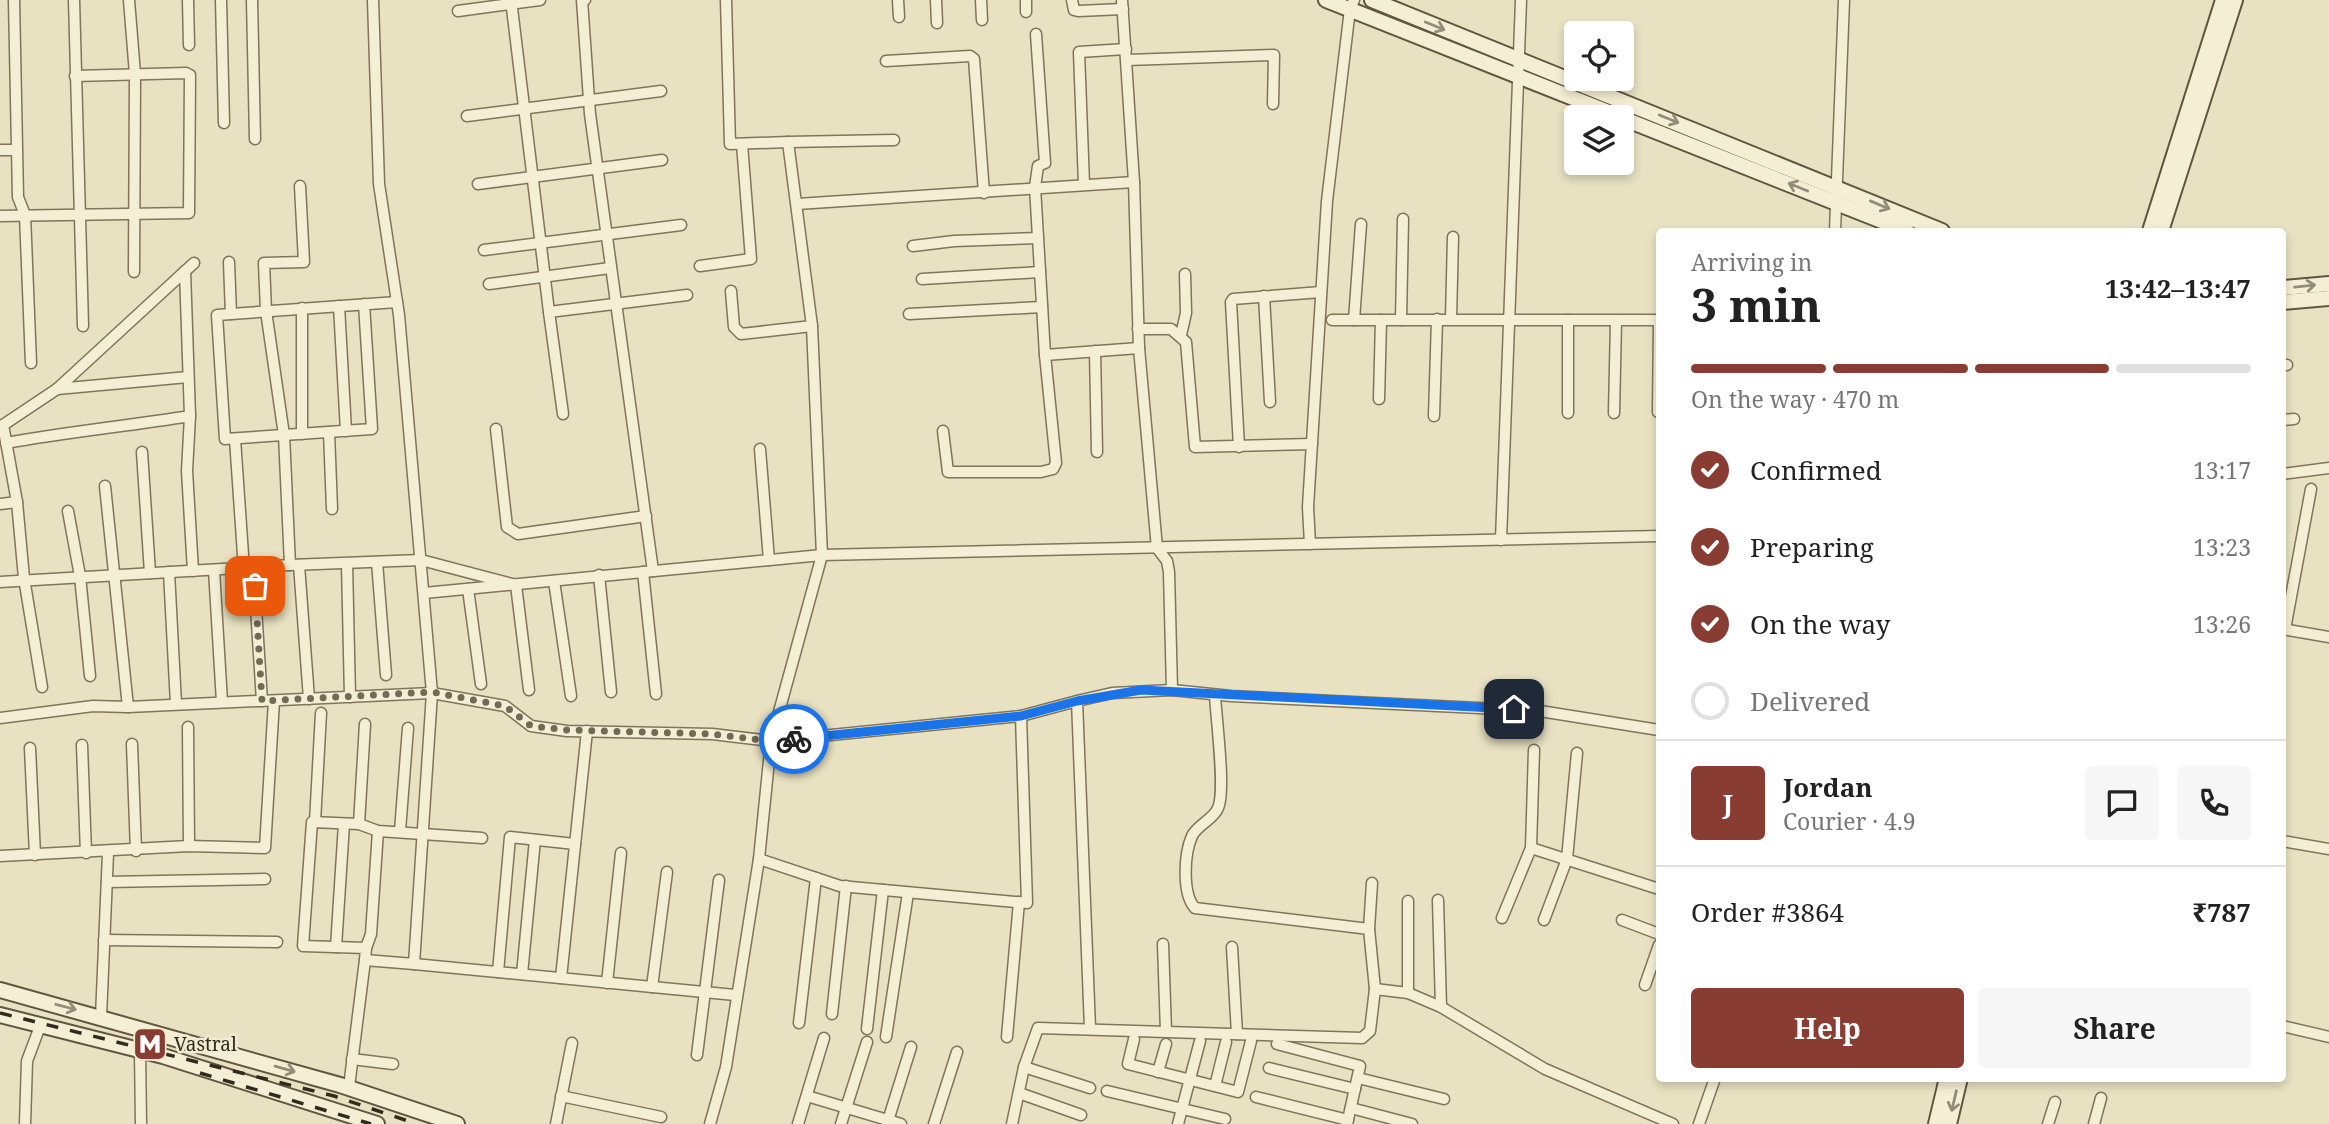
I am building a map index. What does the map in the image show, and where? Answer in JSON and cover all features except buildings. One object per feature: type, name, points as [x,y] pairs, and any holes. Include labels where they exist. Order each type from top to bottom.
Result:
[{"type":"street","points":[[13,0],[18,197],[25,215],[31,363]]},
{"type":"street","points":[[74,0],[83,326]]},
{"type":"street","points":[[129,0],[135,74],[134,272]]},
{"type":"street","points":[[188,0],[189,45]]},
{"type":"street","points":[[221,0],[224,123]]},
{"type":"street","points":[[252,0],[255,139]]},
{"type":"street","points":[[373,0],[379,184],[397,302],[432,692],[414,964]]},
{"type":"street","points":[[458,11],[540,0]]},
{"type":"street","points":[[583,0],[589,99],[646,516],[656,694]]},
{"type":"street","points":[[726,0],[730,144],[894,140]]},
{"type":"street","points":[[898,0],[899,17]]},
{"type":"street","points":[[936,0],[937,23]]},
{"type":"street","points":[[981,0],[982,20]]},
{"type":"street","points":[[1026,0],[1026,12]]},
{"type":"street","points":[[1072,0],[1074,10],[1078,11],[1123,5],[1134,182],[1139,348],[1157,548],[1167,561],[1170,572],[1172,690]]},
{"type":"street","points":[[1326,0],[1352,5],[1592,105]]},
{"type":"street","points":[[1372,0],[1935,228]]},
{"type":"street","points":[[1501,540],[1521,0]]},
{"type":"street","points":[[1835,228],[1844,0]]},
{"type":"street","points":[[2151,228],[2223,0]]},
{"type":"street","points":[[2162,228],[2235,0]]},
{"type":"street","points":[[511,2],[563,414]]},
{"type":"street","points":[[1310,544],[1312,444],[1326,201],[1352,5]]},
{"type":"street","points":[[943,431],[948,472],[1041,472],[1053,469],[1056,463],[1045,355],[1035,187],[1038,166],[1045,163],[1036,34]]},
{"type":"street","points":[[1084,184],[1079,52],[1126,55],[1274,55],[1273,104]]},
{"type":"street","points":[[886,61],[970,56],[974,59],[984,193]]},
{"type":"street","points":[[0,216],[189,212],[192,80],[186,73],[75,76]]},
{"type":"street","points":[[467,116],[661,91]]},
{"type":"street","points":[[1634,122],[1900,228]]},
{"type":"street","points":[[710,1124],[726,1067],[760,859],[771,741],[822,555],[812,326],[788,142]]},
{"type":"street","points":[[699,266],[751,259],[742,144]]},
{"type":"street","points":[[0,150],[16,150]]},
{"type":"street","points":[[478,184],[662,160]]},
{"type":"street","points":[[797,204],[1134,182]]},
{"type":"street","points":[[300,186],[304,262],[264,263],[266,311],[284,435],[309,699]]},
{"type":"street","points":[[1401,320],[1403,219]]},
{"type":"street","points":[[1354,320],[1361,224]]},
{"type":"street","points":[[484,250],[681,225]]},
{"type":"street","points":[[1451,319],[1453,237]]},
{"type":"street","points":[[913,246],[954,241],[1038,238]]},
{"type":"street","points":[[229,262],[231,314]]},
{"type":"street","points":[[42,687],[24,578],[17,502],[1,426],[57,389],[194,263]]},
{"type":"street","points":[[489,284],[610,268]]},
{"type":"street","points":[[185,271],[190,416],[187,471],[193,571]]},
{"type":"street","points":[[922,279],[1040,272]]},
{"type":"street","points":[[1181,335],[1186,322],[1185,274]]},
{"type":"street","points":[[2286,288],[2329,284]]},
{"type":"street","points":[[731,291],[734,327],[741,334],[812,326]]},
{"type":"street","points":[[1239,447],[1231,302],[1233,299],[1321,292]]},
{"type":"street","points":[[549,312],[687,295]]},
{"type":"street","points":[[1264,296],[1270,402]]},
{"type":"street","points":[[2286,302],[2329,298]]},
{"type":"street","points":[[364,304],[372,429],[225,439],[217,315],[266,311],[302,309],[364,304],[397,302]]},
{"type":"street","points":[[339,306],[346,431]]},
{"type":"street","points":[[909,314],[1042,307]]},
{"type":"street","points":[[302,309],[302,434]]},
{"type":"street","points":[[1434,416],[1437,319]]},
{"type":"street","points":[[1332,320],[1656,322]]},
{"type":"street","points":[[1379,399],[1381,320]]},
{"type":"street","points":[[1568,320],[1568,413]]},
{"type":"street","points":[[1614,413],[1616,321]]},
{"type":"street","points":[[1138,329],[1171,328],[1186,342],[1195,447],[1312,444]]},
{"type":"street","points":[[1045,355],[1139,348]]},
{"type":"street","points":[[1095,351],[1097,452]]},
{"type":"street","points":[[57,389],[188,377]]},
{"type":"street","points":[[6,443],[88,428],[190,416]]},
{"type":"street","points":[[2286,420],[2294,419]]},
{"type":"street","points":[[496,429],[507,527],[511,531],[518,534],[646,516]]},
{"type":"street","points":[[329,432],[332,509]]},
{"type":"street","points":[[235,439],[244,569],[254,577],[262,701]]},
{"type":"street","points":[[760,449],[769,560]]},
{"type":"street","points":[[142,452],[150,573]]},
{"type":"street","points":[[2286,467],[2300,466]]},
{"type":"street","points":[[2286,473],[2329,468]]},
{"type":"street","points":[[105,486],[128,707]]},
{"type":"street","points":[[2286,614],[2311,489]]},
{"type":"street","points":[[0,505],[17,502]]},
{"type":"street","points":[[68,511],[80,576],[90,676]]},
{"type":"street","points":[[424,593],[822,555],[1656,536]]},
{"type":"street","points":[[0,582],[24,578],[421,560],[516,585]]},
{"type":"street","points":[[377,562],[386,675]]},
{"type":"street","points":[[346,564],[350,697]]},
{"type":"street","points":[[214,570],[222,702]]},
{"type":"street","points":[[169,572],[176,704]]},
{"type":"street","points":[[599,575],[611,692]]},
{"type":"street","points":[[554,581],[571,696]]},
{"type":"street","points":[[516,585],[528,690]]},
{"type":"street","points":[[468,589],[481,684]]},
{"type":"street","points":[[2286,629],[2328,634]]},
{"type":"street","points":[[0,718],[93,706],[274,701],[432,692],[505,706],[531,726],[587,731],[712,734],[771,741],[1021,716],[1112,693],[1172,690],[1215,695],[1540,711],[1656,730]]},
{"type":"street","points":[[1215,695],[1220,791],[1218,809],[1192,836],[1185,881],[1187,899],[1195,908],[1369,929]]},
{"type":"street","points":[[0,856],[108,853],[189,846],[265,848],[274,701]]},
{"type":"street","points":[[1077,701],[1090,1028]]},
{"type":"street","points":[[321,713],[315,822],[312,822],[303,946],[366,948]]},
{"type":"street","points":[[760,859],[846,886],[1027,903],[1021,716]]},
{"type":"street","points":[[359,824],[365,724]]},
{"type":"street","points":[[188,727],[189,846]]},
{"type":"street","points":[[400,831],[408,728]]},
{"type":"street","points":[[561,978],[587,731]]},
{"type":"street","points":[[132,744],[136,851]]},
{"type":"street","points":[[82,745],[86,853]]},
{"type":"street","points":[[30,748],[35,855]]},
{"type":"street","points":[[1502,918],[1531,848],[1534,750]]},
{"type":"street","points":[[1544,920],[1567,859],[1577,753]]},
{"type":"street","points":[[315,822],[359,824],[378,831],[482,838]]},
{"type":"street","points":[[336,947],[344,824]]},
{"type":"street","points":[[348,1087],[366,948],[371,934],[378,831]]},
{"type":"street","points":[[498,972],[510,837],[575,844]]},
{"type":"street","points":[[522,974],[535,840]]},
{"type":"street","points":[[2286,842],[2329,849]]},
{"type":"street","points":[[1531,848],[1656,888]]},
{"type":"street","points":[[101,1017],[108,853]]},
{"type":"street","points":[[607,982],[621,853]]},
{"type":"street","points":[[652,987],[667,872]]},
{"type":"street","points":[[799,1023],[816,878]]},
{"type":"street","points":[[107,882],[265,879]]},
{"type":"street","points":[[696,1055],[719,880]]},
{"type":"street","points":[[1012,1124],[1024,1068],[1038,1028],[1362,1038],[1370,1031],[1375,989],[1369,929],[1372,883]]},
{"type":"street","points":[[832,1014],[846,886]]},
{"type":"street","points":[[867,1029],[883,890]]},
{"type":"street","points":[[886,1037],[908,893]]},
{"type":"street","points":[[1438,900],[1441,1007]]},
{"type":"street","points":[[1408,901],[1409,993]]},
{"type":"street","points":[[1007,1037],[1019,902]]},
{"type":"street","points":[[1622,920],[1656,933]]},
{"type":"street","points":[[104,940],[277,942]]},
{"type":"street","points":[[1163,944],[1166,1031]]},
{"type":"street","points":[[1232,947],[1237,1034]]},
{"type":"street","points":[[1645,985],[1656,954]]},
{"type":"street","points":[[365,960],[736,995]]},
{"type":"street","points":[[1375,989],[1409,993],[1441,1007],[1545,1069],[1673,1124]]},
{"type":"street","points":[[0,990],[348,1087],[457,1124]]},
{"type":"street","points":[[0,1015],[139,1051],[377,1124]]},
{"type":"street","points":[[2286,1027],[2329,1037]]},
{"type":"street","points":[[25,1124],[27,1061],[39,1029]]},
{"type":"street","points":[[141,1124],[139,1051],[147,1030]]},
{"type":"street","points":[[798,1124],[824,1038]]},
{"type":"street","points":[[1134,1039],[1128,1064],[1238,1092],[1251,1041]]},
{"type":"street","points":[[1178,1124],[1200,1041]]},
{"type":"street","points":[[841,1124],[867,1042]]},
{"type":"street","points":[[1215,1086],[1226,1042]]},
{"type":"street","points":[[556,1124],[572,1043]]},
{"type":"street","points":[[1158,1072],[1166,1044]]},
{"type":"street","points":[[1256,1097],[1348,1122],[1360,1066],[1277,1044]]},
{"type":"street","points":[[888,1122],[911,1047]]},
{"type":"street","points":[[934,1124],[957,1052]]},
{"type":"street","points":[[352,1059],[393,1064]]},
{"type":"street","points":[[1024,1068],[1090,1088]]},
{"type":"street","points":[[1269,1068],[1355,1089]]},
{"type":"street","points":[[1358,1078],[1444,1099]]},
{"type":"street","points":[[1699,1124],[1714,1082]]},
{"type":"street","points":[[1936,1124],[1946,1082]]},
{"type":"street","points":[[1949,1124],[1958,1082]]},
{"type":"street","points":[[1107,1091],[1225,1119]]},
{"type":"street","points":[[1019,1093],[1081,1115]]},
{"type":"street","points":[[562,1096],[661,1117]]},
{"type":"street","points":[[807,1096],[901,1124]]},
{"type":"street","points":[[2094,1124],[2101,1098]]},
{"type":"street","points":[[2048,1124],[2055,1102]]},
{"type":"street","points":[[1351,1108],[1412,1124]]},
{"type":"railway","points":[[0,1013],[334,1096],[417,1124]]},
{"type":"railway","points":[[200,1073],[371,1124]]},
{"type":"way so far","points":[[255,586],[262,701],[432,692],[505,706],[531,726],[567,730],[712,734],[771,741],[794,739]]},
{"type":"place","name":"Vastral","points":[[150,1044]]},
{"type":"route","points":[[794,739],[1021,716],[1112,693],[1141,690],[1514,709]]}]
